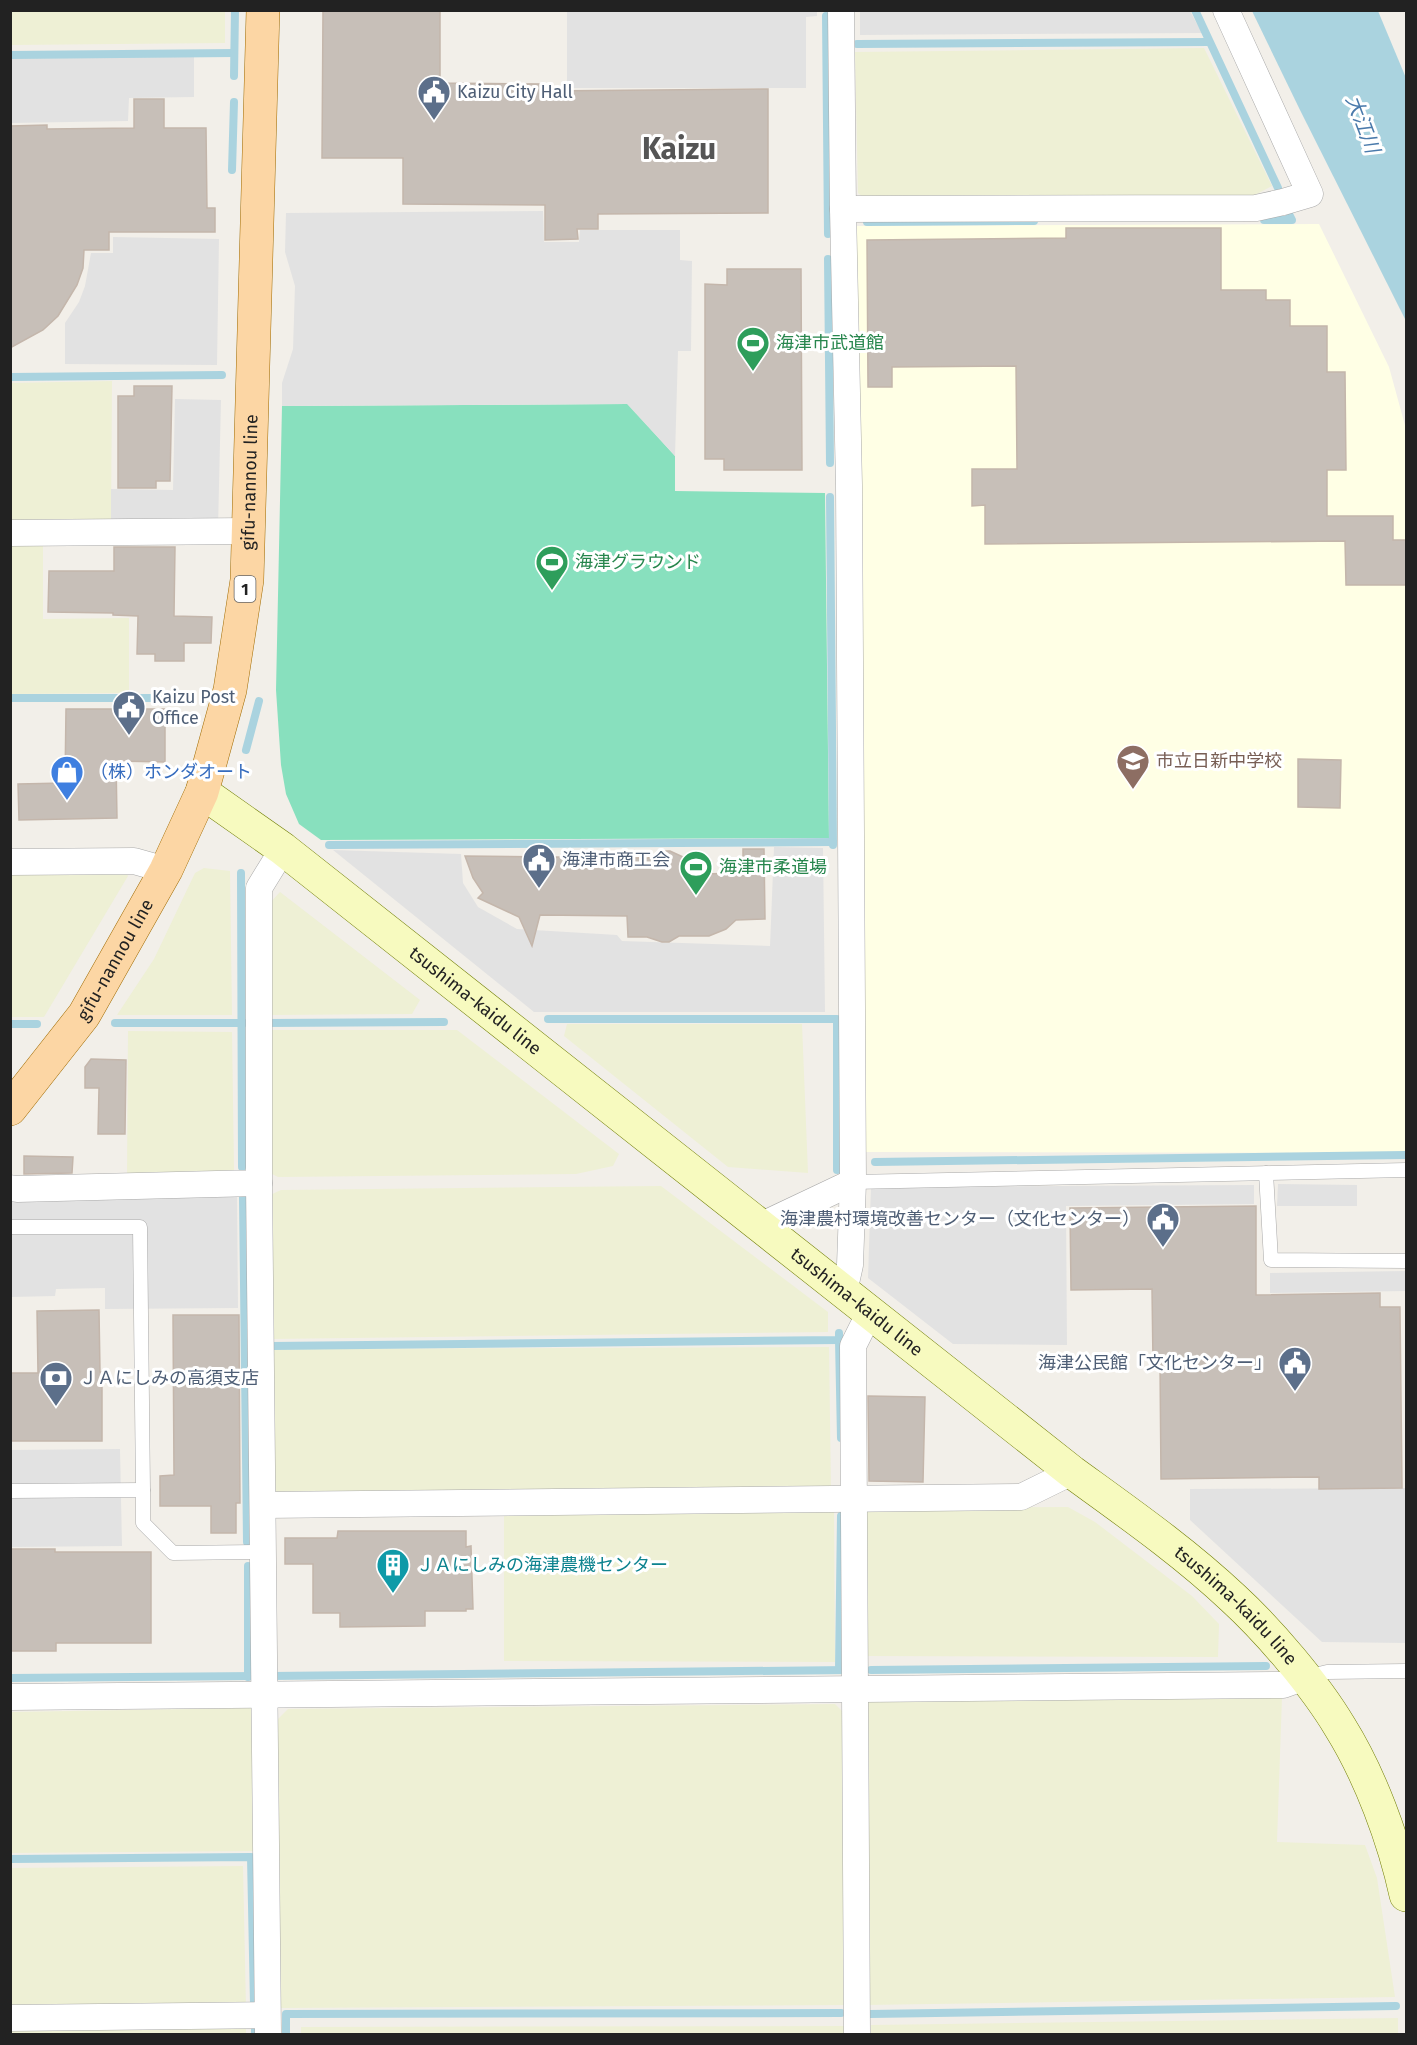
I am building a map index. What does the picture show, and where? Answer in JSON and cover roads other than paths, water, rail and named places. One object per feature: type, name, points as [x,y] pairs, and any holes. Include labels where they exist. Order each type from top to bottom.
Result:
[{"type":"main road","name":"gifu-nannou line","points":[[10,1109],[84,1015],[166,870],[202,792],[230,690],[247,580],[263,10]]},
{"type":"main road","name":"tsushima-kaidu line","points":[[202,792],[283,849],[1072,1472],[1147,1526],[1234,1598],[1305,1677],[1340,1727],[1403,1861],[1407,1895]]},
{"type":"street","points":[[841,10],[849,485],[853,1182],[850,1265],[844,1292]]},
{"type":"street","points":[[843,209],[1256,208],[1310,194],[1226,10]]},
{"type":"street","points":[[10,533],[248,531]]},
{"type":"street","points":[[10,2018],[268,2025],[259,888],[283,849]]},
{"type":"street","points":[[10,862],[134,861],[166,870]]},
{"type":"street","points":[[760,1226],[853,1182]]},
{"type":"street","points":[[10,1188],[260,1183]]},
{"type":"street","points":[[857,2034],[853,1346],[863,1326],[872,1315]]},
{"type":"street","points":[[263,1505],[1021,1497],[1072,1472]]},
{"type":"street","points":[[10,1697],[1283,1685],[1305,1677]]},
{"type":"lane","points":[[853,1182],[1407,1170]]},
{"type":"lane","points":[[1266,1173],[1271,1260],[1407,1261]]},
{"type":"lane","points":[[10,1227],[140,1227],[143,1523],[173,1553],[264,1552]]},
{"type":"lane","points":[[10,1491],[143,1490]]},
{"type":"lane","points":[[1305,1677],[1327,1672],[1407,1671]]},
{"type":"water","name":"大江川","points":[[1252,11],[1378,11],[1406,78],[1406,321],[1300,110]]},
{"type":"waterway","points":[[234,76],[235,10]]},
{"type":"waterway","points":[[1195,10],[1278,188]]},
{"type":"waterway","points":[[826,16],[828,234]]},
{"type":"waterway","points":[[857,44],[1209,42]]},
{"type":"waterway","points":[[10,55],[234,53]]},
{"type":"waterway","points":[[232,170],[234,102]]},
{"type":"waterway","points":[[1264,220],[1292,220],[1288,212]]},
{"type":"waterway","points":[[867,222],[1034,221]]},
{"type":"waterway","points":[[828,259],[830,463]]},
{"type":"waterway","points":[[10,377],[222,375]]},
{"type":"waterway","points":[[830,497],[833,845]]},
{"type":"waterway","points":[[10,698],[189,698]]},
{"type":"waterway","points":[[246,750],[259,701]]},
{"type":"waterway","points":[[329,845],[833,842]]},
{"type":"waterway","points":[[241,873],[242,1167]]},
{"type":"waterway","points":[[548,1019],[837,1019],[837,1170]]},
{"type":"waterway","points":[[266,1023],[444,1022]]},
{"type":"waterway","points":[[115,1023],[244,1023]]},
{"type":"waterway","points":[[10,1024],[37,1024]]},
{"type":"waterway","points":[[875,1162],[1406,1155]]},
{"type":"waterway","points":[[243,1197],[247,1542]]},
{"type":"waterway","points":[[272,1346],[839,1340],[839,1333]]},
{"type":"waterway","points":[[839,1340],[841,1438]]},
{"type":"waterway","points":[[839,1670],[841,1516]]},
{"type":"waterway","points":[[248,1566],[248,1677]]},
{"type":"waterway","points":[[871,1670],[1266,1666]]},
{"type":"waterway","points":[[271,1676],[848,1670]]},
{"type":"waterway","points":[[10,1678],[256,1676]]},
{"type":"waterway","points":[[10,1859],[251,1857],[254,2004]]},
{"type":"waterway","points":[[870,2014],[1396,2006]]},
{"type":"waterway","points":[[286,2034],[286,2014],[841,2013]]},
{"type":"waterway","points":[[255,2029],[255,2034]]},
{"type":"place","name":"Kaizu City Hall","points":[[434,121]]},
{"type":"place","name":"海津市武道館","points":[[753,372]]},
{"type":"place","name":"海津グラウンド","points":[[552,591]]},
{"type":"place","name":"Kaizu Post Office","points":[[129,736]]},
{"type":"place","name":"市立日新中学校","points":[[1133,790]]},
{"type":"place","name":"（株）ホンダオート","points":[[67,801]]},
{"type":"place","name":"海津市商工会","points":[[539,889]]},
{"type":"place","name":"海津市柔道場","points":[[696,896]]},
{"type":"place","name":"海津農村環境改善センター（文化センター）","points":[[1163,1248]]},
{"type":"place","name":"海津公民館「文化センター」","points":[[1295,1392]]},
{"type":"place","name":"ＪＡにしみの高須支店","points":[[56,1407]]},
{"type":"place","name":"ＪＡにしみの海津農機センター","points":[[393,1594]]},
{"type":"district","name":"Kaizu","points":[[679,149]]}]
